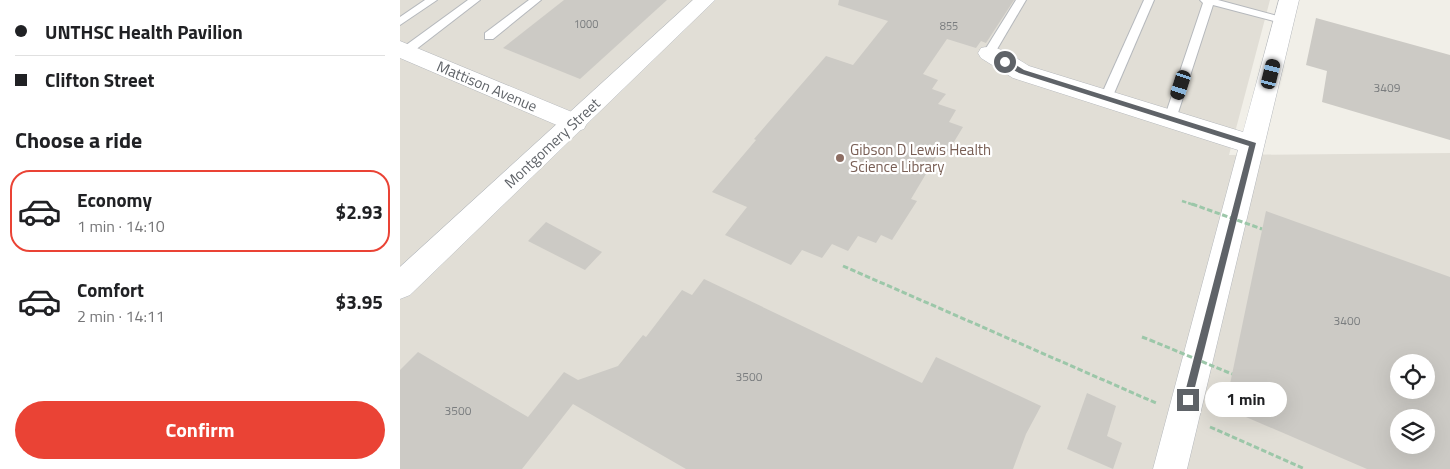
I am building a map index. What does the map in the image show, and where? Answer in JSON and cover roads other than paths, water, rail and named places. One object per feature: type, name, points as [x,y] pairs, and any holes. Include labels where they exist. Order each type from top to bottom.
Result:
[{"type":"street","name":"Montgomery Street","points":[[400,286],[705,0]]},
{"type":"street","points":[[1170,469],[1287,10]]},
{"type":"street","name":"Mattison Avenue","points":[[403,50],[575,123]]},
{"type":"street","points":[[989,53],[1021,72],[1253,145]]},
{"type":"lane","points":[[400,22],[432,0]]},
{"type":"lane","points":[[403,50],[475,0]]},
{"type":"lane","points":[[489,36],[536,0]]},
{"type":"lane","points":[[989,53],[1021,0]]},
{"type":"lane","points":[[1106,98],[1149,0]]},
{"type":"lane","points":[[1170,119],[1207,0],[1287,10]]},
{"type":"place","name":"Gibson D Lewis Health Science Library","points":[[840,158]]}]
